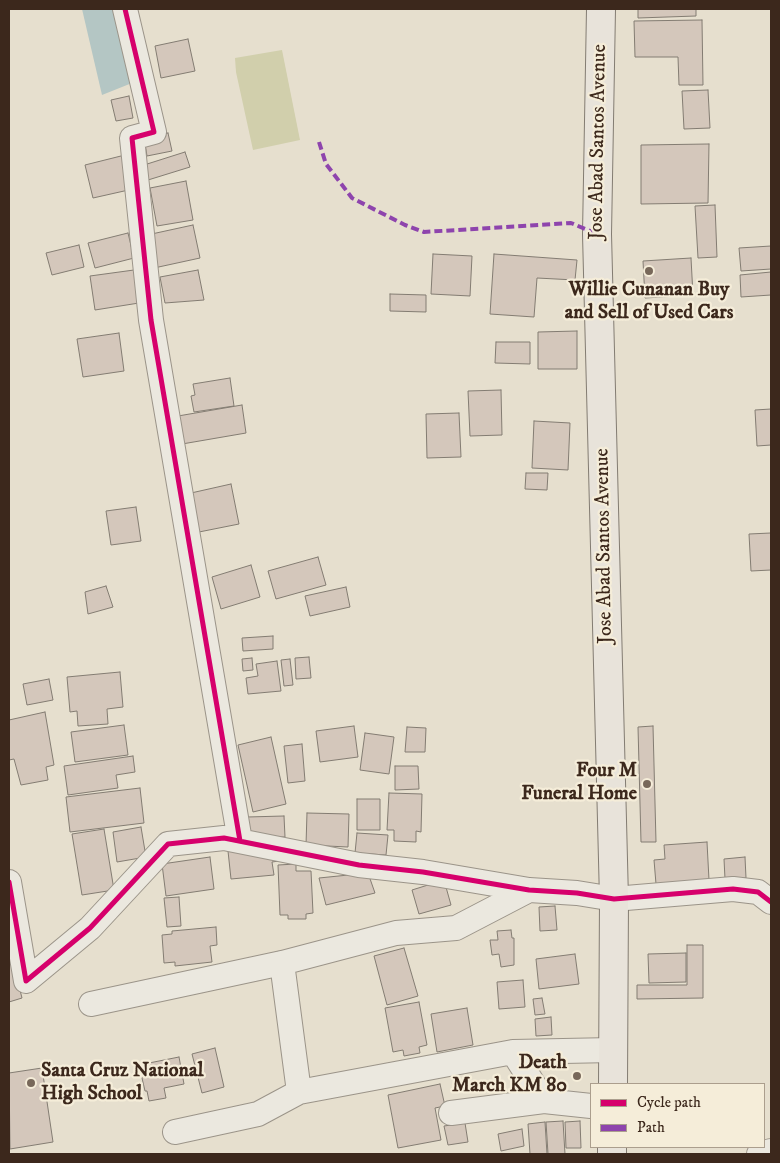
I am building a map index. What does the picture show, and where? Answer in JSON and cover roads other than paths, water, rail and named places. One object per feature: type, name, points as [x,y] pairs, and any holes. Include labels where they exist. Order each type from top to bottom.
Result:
[{"type":"main road","name":"Jose Abad Santos Avenue","points":[[601,9],[597,234],[614,899],[613,1083]]},
{"type":"street","points":[[125,9],[154,132],[132,138],[151,320],[240,841]]},
{"type":"street","points":[[9,882],[26,981],[90,928],[168,844],[224,838],[359,865],[423,872],[529,890],[577,893],[614,899],[733,888],[758,892],[771,902]]},
{"type":"street","points":[[91,1004],[282,963],[396,934],[456,928],[529,890]]},
{"type":"street","points":[[282,963],[299,1092]]},
{"type":"street","points":[[175,1132],[258,1114],[299,1092],[514,1052],[613,1050]]},
{"type":"street","points":[[514,1052],[544,1101]]},
{"type":"street","points":[[451,1112],[544,1101],[590,1106]]},
{"type":"street","points":[[759,1154],[771,1151]]},
{"type":"place","name":"Willie Cunanan Buy and Sell of Used Cars","points":[[649,271]]},
{"type":"place","name":"Four M Funeral Home","points":[[647,784]]},
{"type":"place","name":"Death March KM 80","points":[[577,1076]]},
{"type":"place","name":"Santa Cruz National High School","points":[[31,1083]]}]
